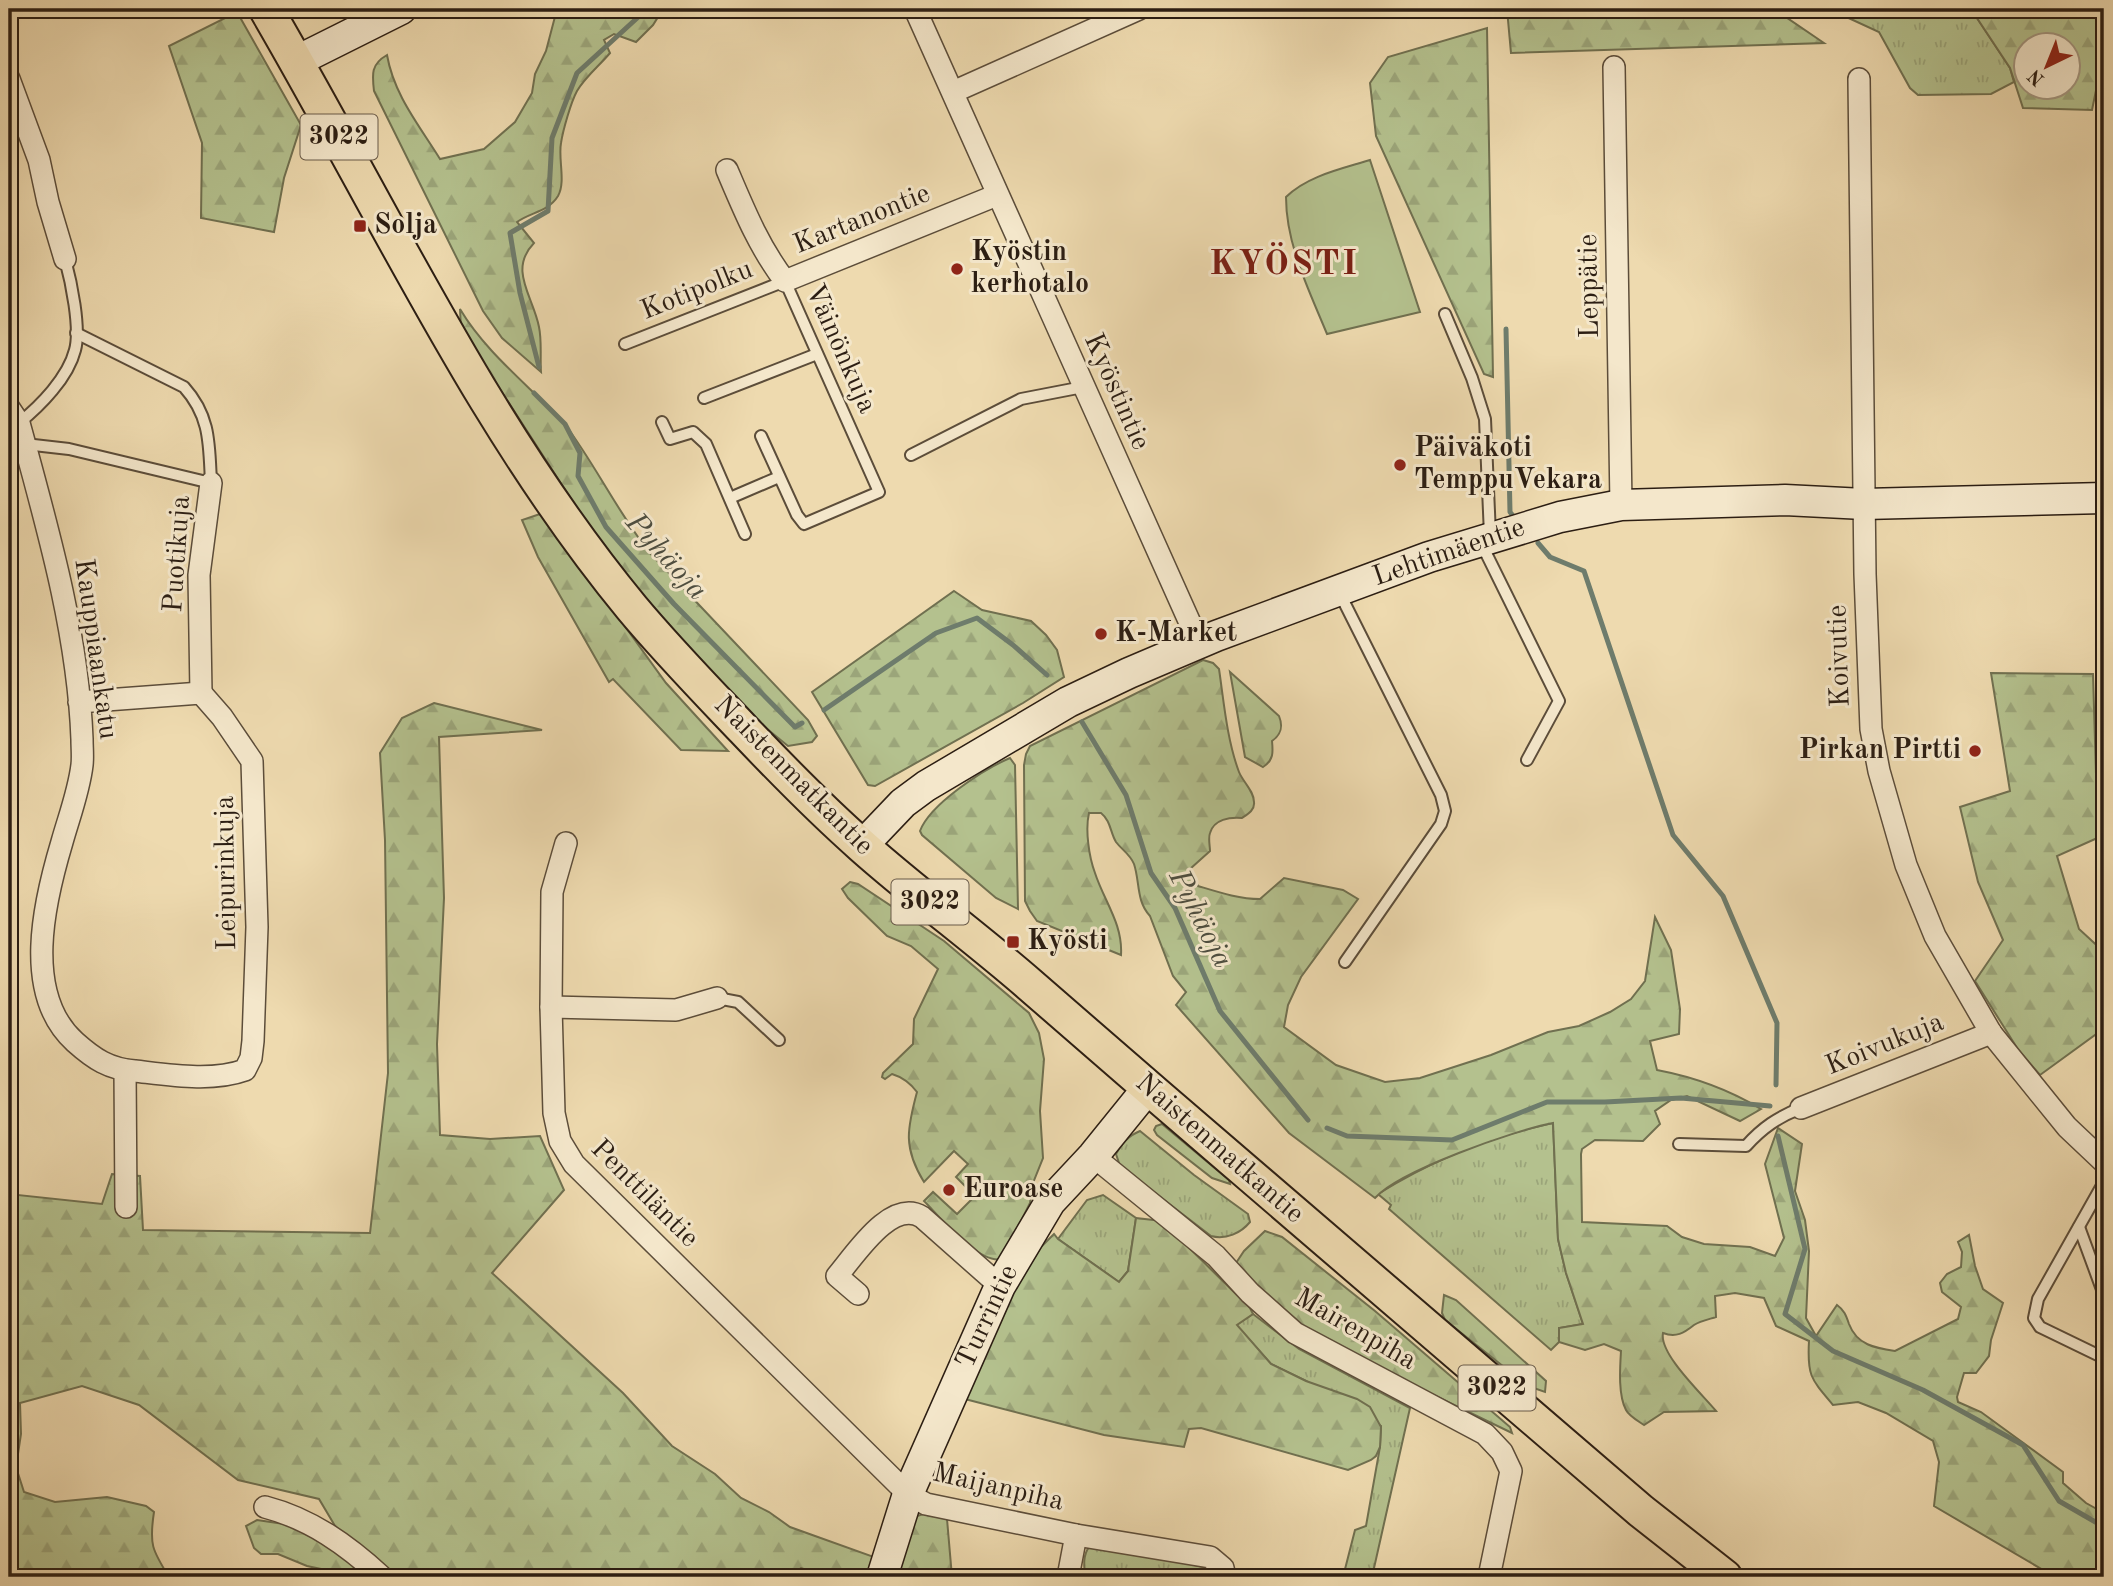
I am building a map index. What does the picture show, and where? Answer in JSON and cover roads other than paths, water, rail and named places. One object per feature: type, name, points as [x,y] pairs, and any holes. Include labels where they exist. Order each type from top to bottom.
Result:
[{"type":"main road","name":"Naistenmatkantie","points":[[266,9],[434,313],[506,432],[560,513],[632,607],[697,682],[803,792],[862,846],[999,958],[1641,1511],[1725,1577]]},
{"type":"street","points":[[297,61],[401,9]]},
{"type":"street","name":"Kyöstintie","points":[[915,9],[1199,643]]},
{"type":"street","points":[[953,92],[1139,9]]},
{"type":"street","name":"Leppätie","points":[[1614,67],[1621,505]]},
{"type":"street","points":[[9,79],[39,160],[65,259]]},
{"type":"street","name":"Koivutie","points":[[1859,79],[1864,504],[1871,729],[1885,797],[1906,865],[1936,936],[1991,1033],[2067,1127],[2104,1162]]},
{"type":"street","name":"Kartanontie","points":[[727,170],[753,232],[785,281],[998,195]]},
{"type":"street","name":"Kauppiaankatu","points":[[14,416],[25,444],[65,606],[79,702],[83,764],[58,854],[41,946],[44,991],[58,1022],[71,1039],[96,1061],[125,1070]]},
{"type":"street","name":"Puotikuja","points":[[201,693],[199,575],[211,483]]},
{"type":"street","name":"Lehtimäentie","points":[[862,846],[902,803],[950,771],[1068,702],[1199,643],[1485,539],[1560,517],[1621,505],[1785,500],[1864,504],[2104,498]]},
{"type":"street","points":[[79,702],[201,693]]},
{"type":"street","name":"Leipurinkuja","points":[[125,1070],[169,1075],[230,1075],[245,1070],[251,1058],[257,927],[252,761],[222,717],[201,693]]},
{"type":"street","name":"Penttiläntie","points":[[566,842],[552,892],[551,1007],[554,1113],[556,1129],[565,1153],[908,1494]]},
{"type":"street","points":[[551,1007],[676,1010],[717,998]]},
{"type":"street","name":"Koivukuja","points":[[1801,1108],[1991,1033]]},
{"type":"street","points":[[125,1070],[126,1207]]},
{"type":"street","name":"Turrintie","points":[[882,1577],[908,1494],[1000,1286],[1050,1202],[1093,1156],[1148,1088]]},
{"type":"street","name":"Mairenpiha","points":[[1093,1156],[1216,1256],[1250,1293],[1295,1333],[1485,1434],[1494,1443],[1502,1452],[1511,1471],[1489,1577]]},
{"type":"street","points":[[858,1294],[837,1276],[880,1227],[891,1218],[905,1213],[922,1217],[1000,1286]]},
{"type":"street","name":"Maijanpiha","points":[[908,1494],[926,1504],[1076,1535],[1210,1557],[1223,1568],[1225,1577]]},
{"type":"street","points":[[265,1507],[291,1514],[326,1533],[382,1577]]},
{"type":"street","name":"Maijanpiha","points":[[1068,1577],[1076,1535]]},
{"type":"lane","points":[[14,416],[49,394],[62,377],[75,350],[71,280],[65,259]]},
{"type":"lane","name":"Kotipolku","points":[[625,344],[785,281]]},
{"type":"lane","name":"Väinönkuja","points":[[779,477],[804,524],[879,492],[785,281]]},
{"type":"lane","points":[[1445,314],[1472,378],[1485,419],[1485,539],[1559,701],[1527,760]]},
{"type":"lane","points":[[76,333],[184,387],[196,401],[209,435],[211,483]]},
{"type":"lane","points":[[704,398],[817,354]]},
{"type":"lane","points":[[911,455],[1021,398],[1083,387]]},
{"type":"lane","points":[[662,422],[670,439],[693,432],[706,444],[745,534]]},
{"type":"lane","points":[[730,498],[779,477],[761,436]]},
{"type":"lane","name":"Puotikuja","points":[[25,444],[69,449],[211,483]]},
{"type":"lane","points":[[1339,591],[1441,795],[1444,811],[1441,824],[1345,962]]},
{"type":"lane","points":[[717,998],[738,1002],[779,1040]]},
{"type":"lane","points":[[1679,1144],[1746,1146],[1779,1117],[1801,1108]]},
{"type":"lane","points":[[2104,1182],[2038,1299],[2035,1318],[2040,1327],[2104,1358]]},
{"type":"lane","points":[[2079,1227],[2104,1295]]},
{"type":"waterway","name":"Pyhäoja","points":[[539,367],[520,293],[510,233],[548,211],[552,138],[577,73],[647,9]]},
{"type":"waterway","points":[[1506,329],[1510,512],[1514,517]]},
{"type":"waterway","name":"Pyhäoja","points":[[534,393],[565,424],[580,453],[578,476],[606,527],[674,604],[795,727],[802,723]]},
{"type":"waterway","points":[[1538,543],[1550,557],[1584,571],[1673,835],[1723,896],[1777,1023],[1776,1085]]},
{"type":"waterway","name":"Pyhäoja","points":[[824,710],[936,633],[977,618],[1047,675]]},
{"type":"waterway","name":"Pyhäoja","points":[[1082,722],[1126,795],[1151,873],[1175,908],[1220,1011],[1308,1120]]},
{"type":"waterway","name":"Pyhäoja","points":[[1327,1128],[1347,1136],[1452,1140],[1547,1102],[1681,1098],[1770,1106]]},
{"type":"waterway","points":[[1778,1136],[1805,1249],[1785,1314],[1833,1351],[1923,1390],[2023,1445],[2059,1501],[2104,1527]]},
{"type":"place","name":"Solja","points":[[360,226]]},
{"type":"place","name":"Kyöstin kerhotalo","points":[[957,269]]},
{"type":"place","name":"Päiväkoti TemppuVekara","points":[[1400,465]]},
{"type":"place","name":"K-Market","points":[[1101,634]]},
{"type":"place","name":"Pirkan Pirtti","points":[[1975,751]]},
{"type":"place","name":"Kyösti","points":[[1013,942]]},
{"type":"place","name":"Euroase","points":[[949,1190]]},
{"type":"district","name":"KYÖSTI","points":[[1284,264]]}]
